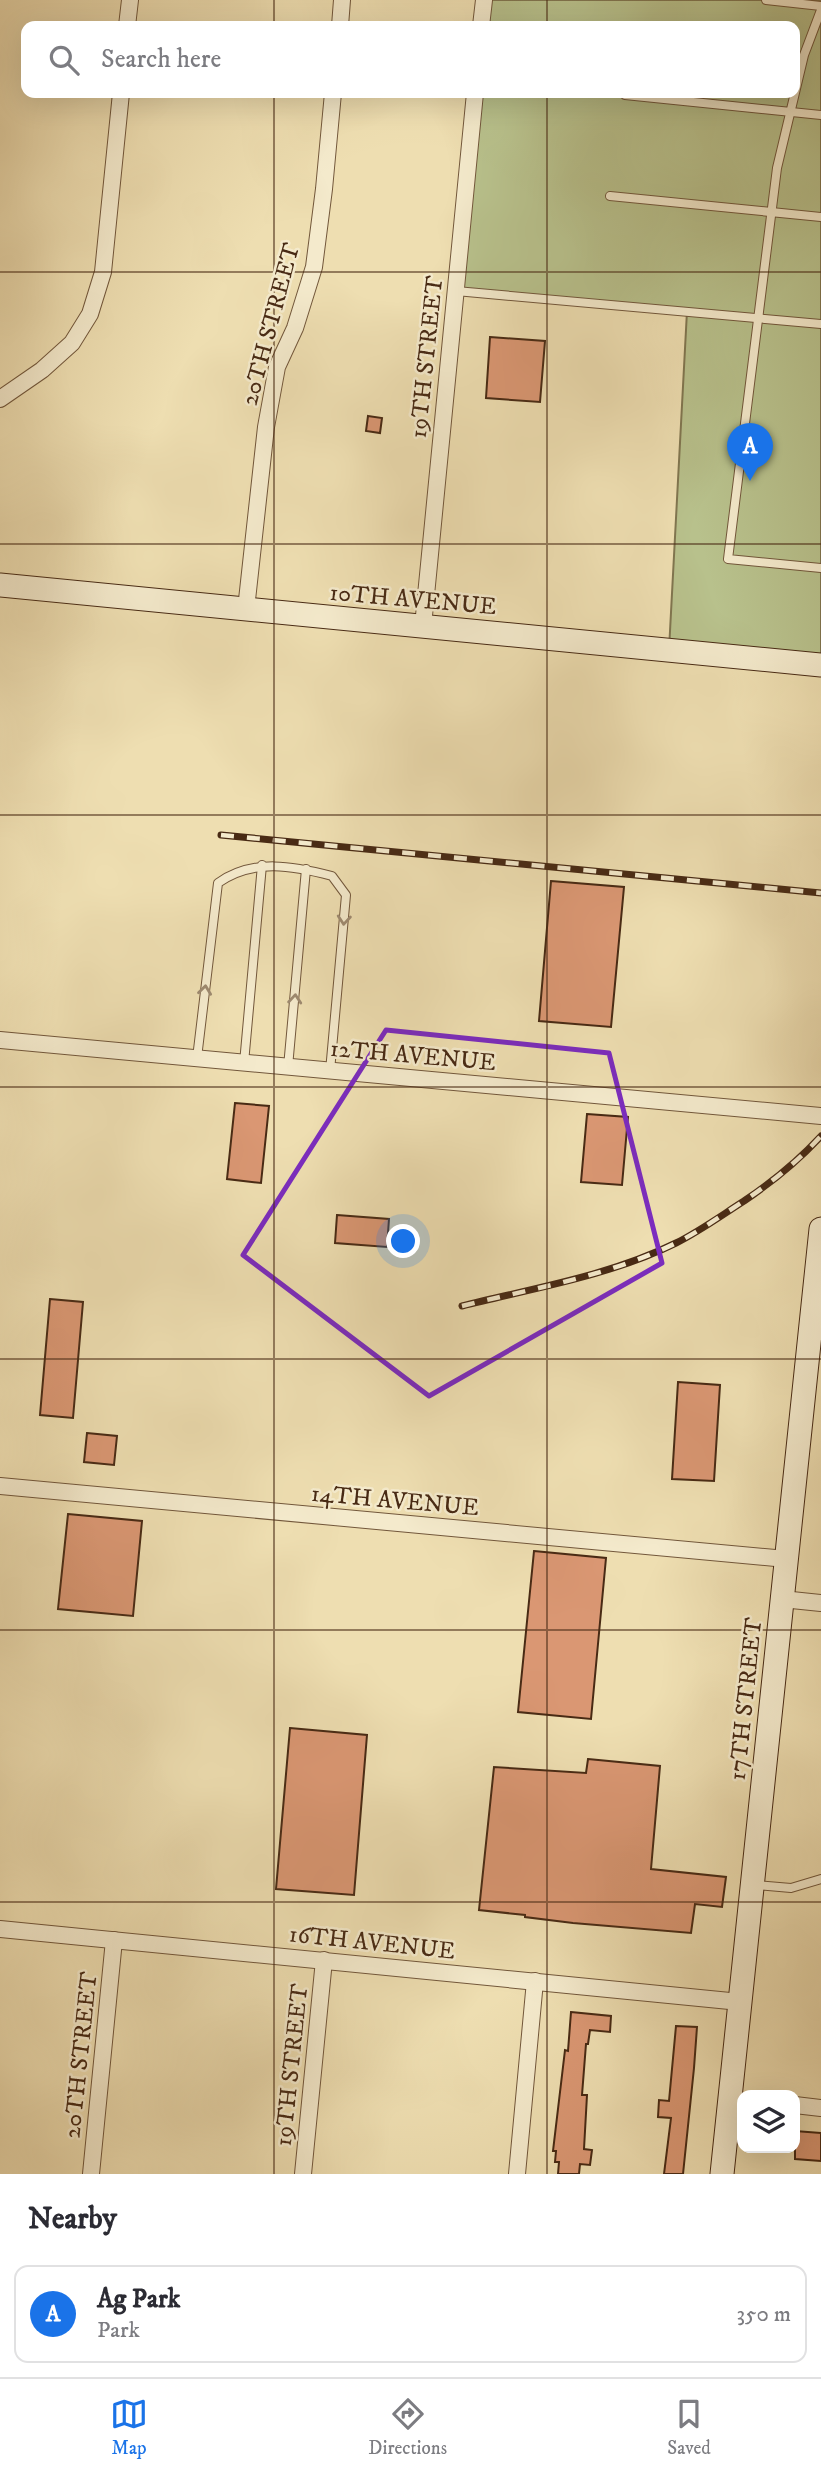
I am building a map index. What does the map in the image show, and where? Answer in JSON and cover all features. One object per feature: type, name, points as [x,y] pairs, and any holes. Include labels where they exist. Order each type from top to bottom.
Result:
[{"type":"main road","name":"10TH AVENUE","points":[[0,585],[821,665]]},
{"type":"main road","name":"17TH STREET","points":[[722,2174],[736,2098],[740,2002],[786,1559],[814,1354],[821,1229]]},
{"type":"street","points":[[128,21],[130,0]]},
{"type":"street","points":[[340,21],[342,0]]},
{"type":"street","points":[[482,21],[484,0]]},
{"type":"street","points":[[0,399],[41,370],[72,343],[90,314],[103,272],[120,98]]},
{"type":"street","name":"20TH STREET","points":[[246,609],[266,427],[277,367],[295,328],[314,267],[333,98]]},
{"type":"street","name":"19TH STREET","points":[[423,626],[475,98]]},
{"type":"street","name":"12TH AVENUE","points":[[0,1040],[821,1116]]},
{"type":"street","name":"14TH AVENUE","points":[[0,1486],[786,1559]]},
{"type":"street","points":[[782,1599],[821,1603]]},
{"type":"street","name":"16TH AVENUE","points":[[0,1929],[740,2002]]},
{"type":"street","name":"20TH STREET","points":[[91,2174],[114,1940]]},
{"type":"street","name":"19TH STREET","points":[[303,2174],[324,1960]]},
{"type":"street","points":[[517,2174],[535,1981]]},
{"type":"street","points":[[800,2106],[821,2108]]},
{"type":"lane","points":[[766,0],[821,8],[800,73]]},
{"type":"lane","points":[[654,98],[821,115]]},
{"type":"lane","points":[[794,98],[777,167],[728,559],[821,568]]},
{"type":"lane","points":[[610,196],[821,217]]},
{"type":"lane","points":[[456,291],[821,324]]},
{"type":"lane","points":[[244,1063],[262,864]]},
{"type":"lane","points":[[197,1058],[218,883],[228,875],[262,864],[306,869],[332,876],[346,895],[330,1071]]},
{"type":"lane","points":[[288,1067],[306,869]]},
{"type":"lane","points":[[752,1884],[791,1888],[821,1879]]},
{"type":"highlighted area","points":[[386,1030],[609,1053],[662,1263],[429,1396],[243,1255]]},
{"type":"green space","points":[[484,0],[821,0],[821,665],[669,650],[687,311],[456,291],[475,98],[800,98],[800,21],[482,21]]},
{"type":"building","points":[[490,337],[545,341],[540,402],[486,398]]},
{"type":"building","points":[[368,416],[382,418],[380,433],[366,431]]},
{"type":"building","points":[[551,881],[624,887],[611,1027],[539,1021]]},
{"type":"building","points":[[235,1103],[269,1106],[261,1183],[227,1179]]},
{"type":"building","points":[[587,1114],[628,1117],[622,1185],[581,1182]]},
{"type":"building","points":[[337,1215],[389,1219],[387,1247],[335,1243]]},
{"type":"building","points":[[50,1299],[83,1302],[73,1418],[40,1415]]},
{"type":"building","points":[[678,1382],[720,1385],[714,1481],[672,1479]]},
{"type":"building","points":[[87,1433],[117,1436],[114,1465],[84,1462]]},
{"type":"building","points":[[68,1514],[142,1521],[133,1616],[58,1609]]},
{"type":"building","points":[[534,1551],[606,1558],[591,1719],[518,1712]]},
{"type":"building","points":[[290,1728],[367,1735],[354,1895],[276,1889]]},
{"type":"building","points":[[588,1759],[660,1766],[651,1869],[726,1877],[722,1907],[695,1904],[691,1933],[573,1923],[479,1910],[494,1767],[586,1773]]},
{"type":"building","points":[[571,2012],[611,2016],[610,2032],[590,2030],[586,2044],[582,2095],[587,2095],[584,2149],[592,2150],[590,2165],[580,2164],[579,2174],[558,2174],[559,2162],[555,2162],[556,2151],[553,2151]]},
{"type":"building","points":[[676,2026],[697,2027],[694,2068],[683,2174],[664,2174],[671,2118],[658,2117],[659,2100],[669,2101]]},
{"type":"building","points":[[800,2131],[821,2133],[821,2161],[795,2159],[795,2153],[800,2153]]},
{"type":"railway","points":[[221,835],[821,893]]},
{"type":"railway","points":[[462,1306],[598,1273],[676,1243],[765,1186],[794,1163],[821,1136]]},
{"type":"place","name":"Ag Park","points":[[750,481]]}]
